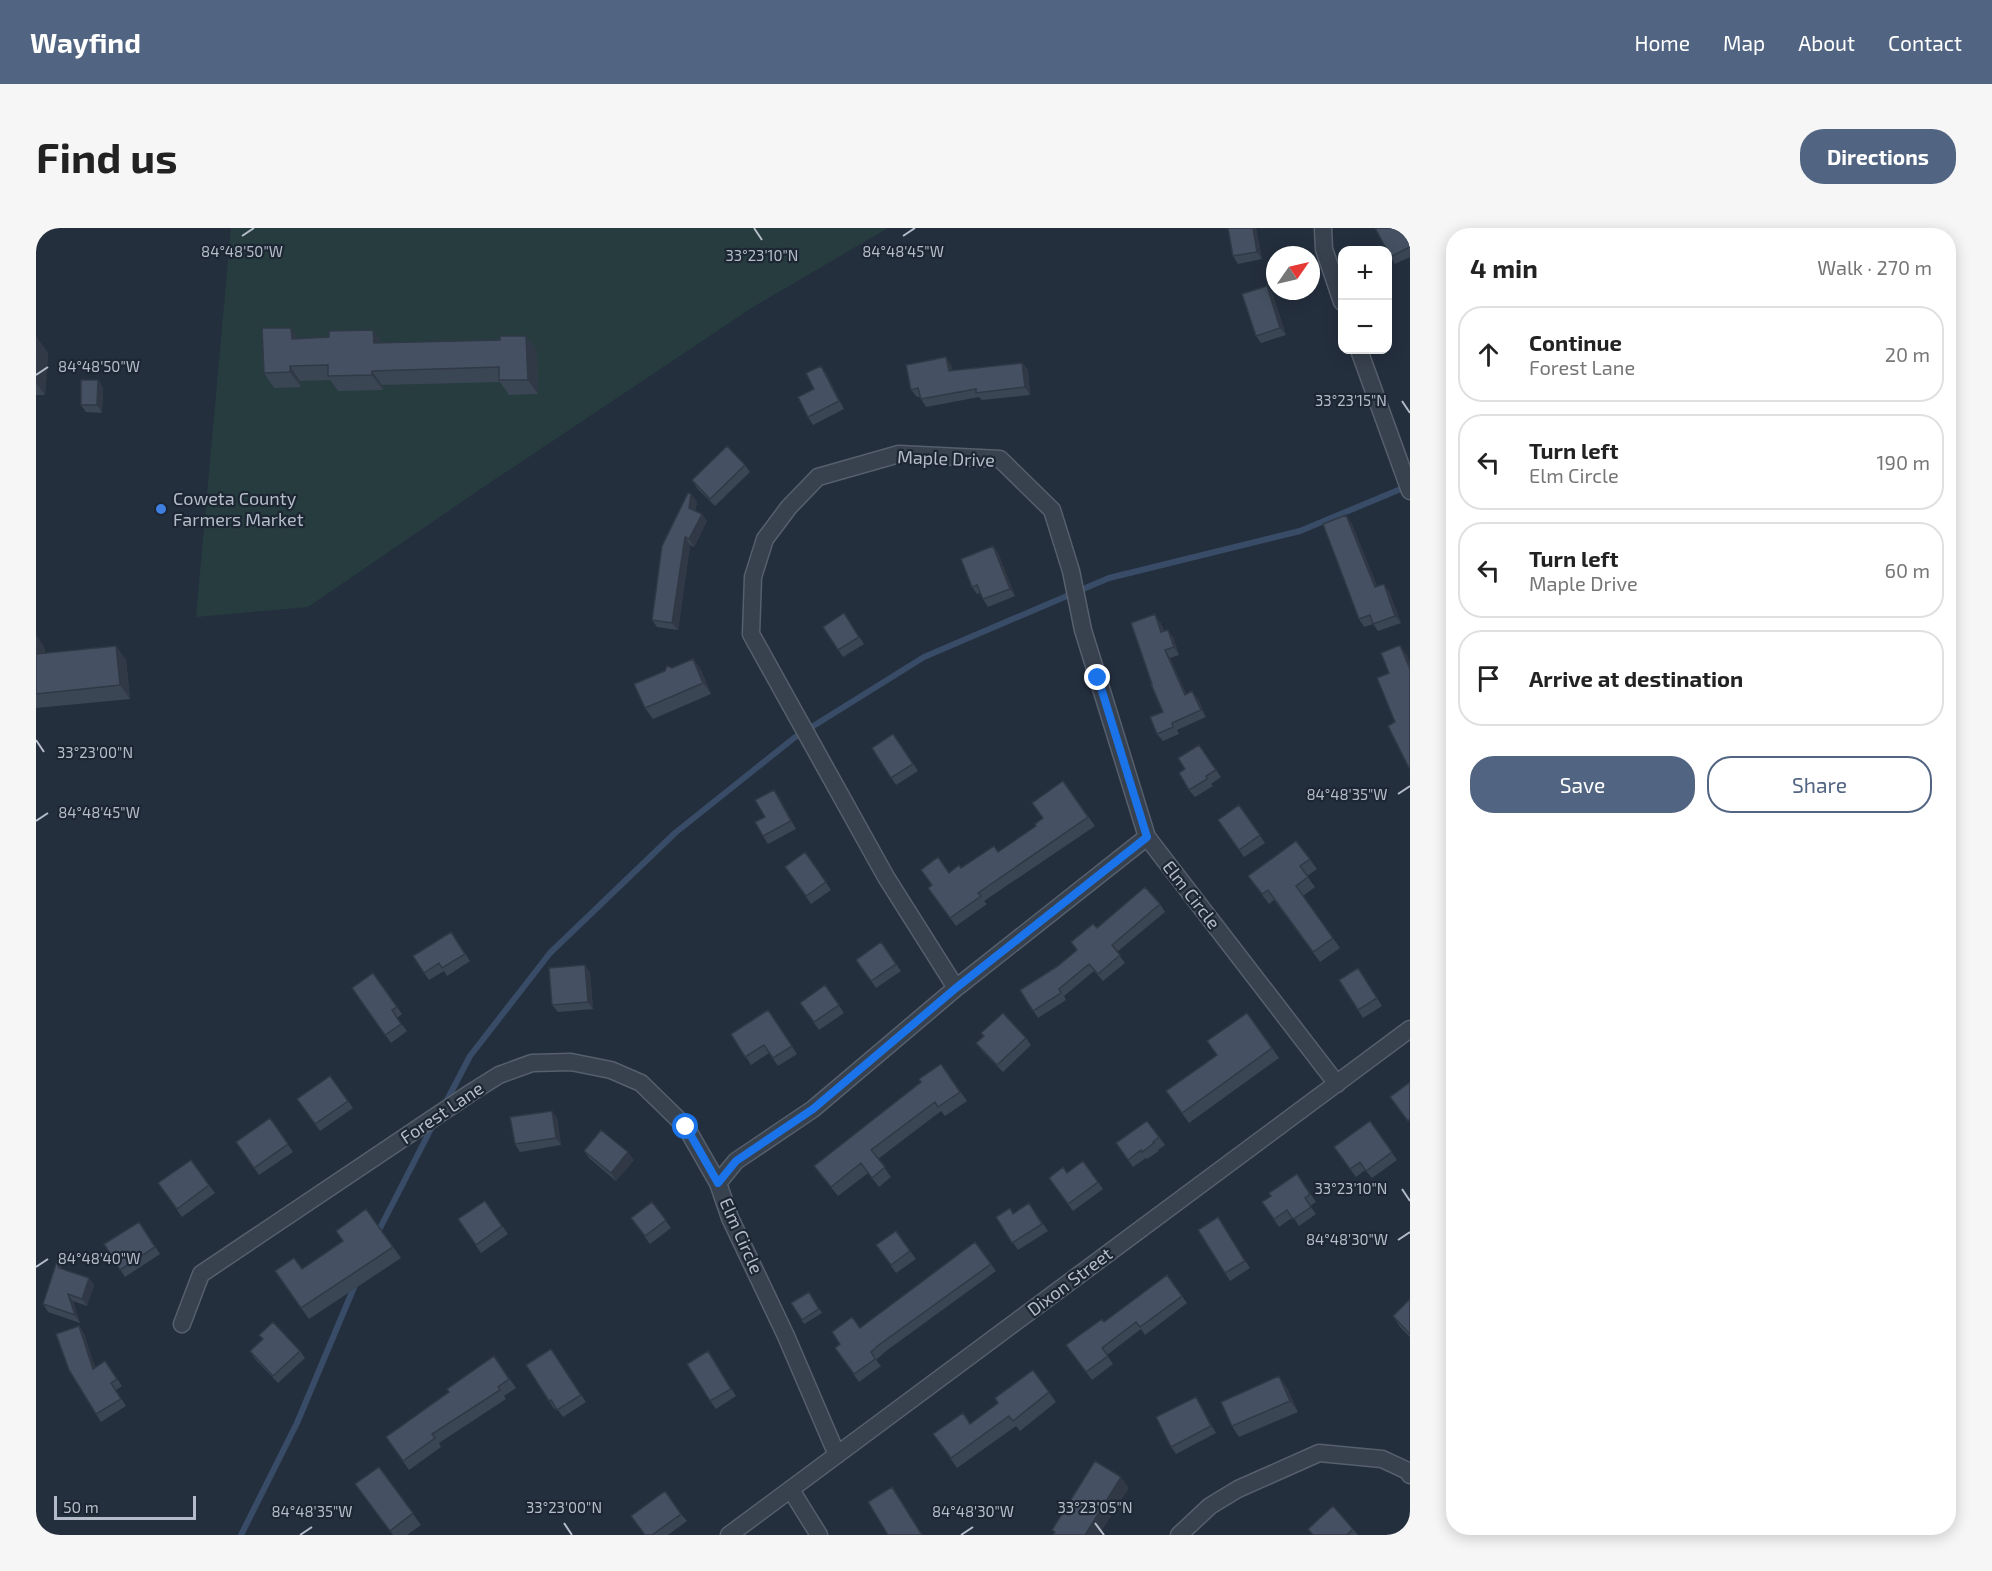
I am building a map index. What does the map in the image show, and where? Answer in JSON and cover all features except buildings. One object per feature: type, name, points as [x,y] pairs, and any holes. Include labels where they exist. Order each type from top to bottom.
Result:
[{"type":"street","points":[[1323,228],[1324,249],[1341,300]]},
{"type":"street","points":[[1360,354],[1410,491]]},
{"type":"street","name":"Maple Drive","points":[[956,988],[886,878],[751,634],[753,577],[765,539],[789,507],[818,477],[899,454],[1000,459],[1052,510],[1071,571],[1083,630],[1147,837]]},
{"type":"street","name":"Elm Circle","points":[[837,1455],[786,1335],[730,1218],[718,1183],[736,1161],[813,1109],[956,988],[1147,837],[1337,1084]]},
{"type":"street","name":"Dixon Street","points":[[729,1535],[1410,1029]]},
{"type":"street","name":"Forest Lane","points":[[182,1324],[201,1274],[472,1092],[499,1075],[532,1063],[571,1062],[611,1070],[641,1083],[686,1127],[718,1183]]},
{"type":"street","points":[[1179,1535],[1209,1506],[1238,1489],[1319,1453],[1382,1459],[1408,1471],[1410,1475]]},
{"type":"street","points":[[791,1490],[819,1535]]},
{"type":"green space","points":[[231,228],[888,228],[753,307],[308,607],[196,617]]},
{"type":"waterway","points":[[445,1104],[470,1056],[550,953],[675,833],[794,738],[924,657],[1109,578],[1300,531],[1408,486]]},
{"type":"waterway","points":[[377,1234],[434,1123]]},
{"type":"waterway","points":[[241,1535],[297,1423],[355,1285]]},
{"type":"place","name":"Coweta County Farmers Market","points":[[161,509]]},
{"type":"route","points":[[686,1127],[718,1183],[736,1161],[813,1109],[956,988],[1147,837],[1098,678]]}]
